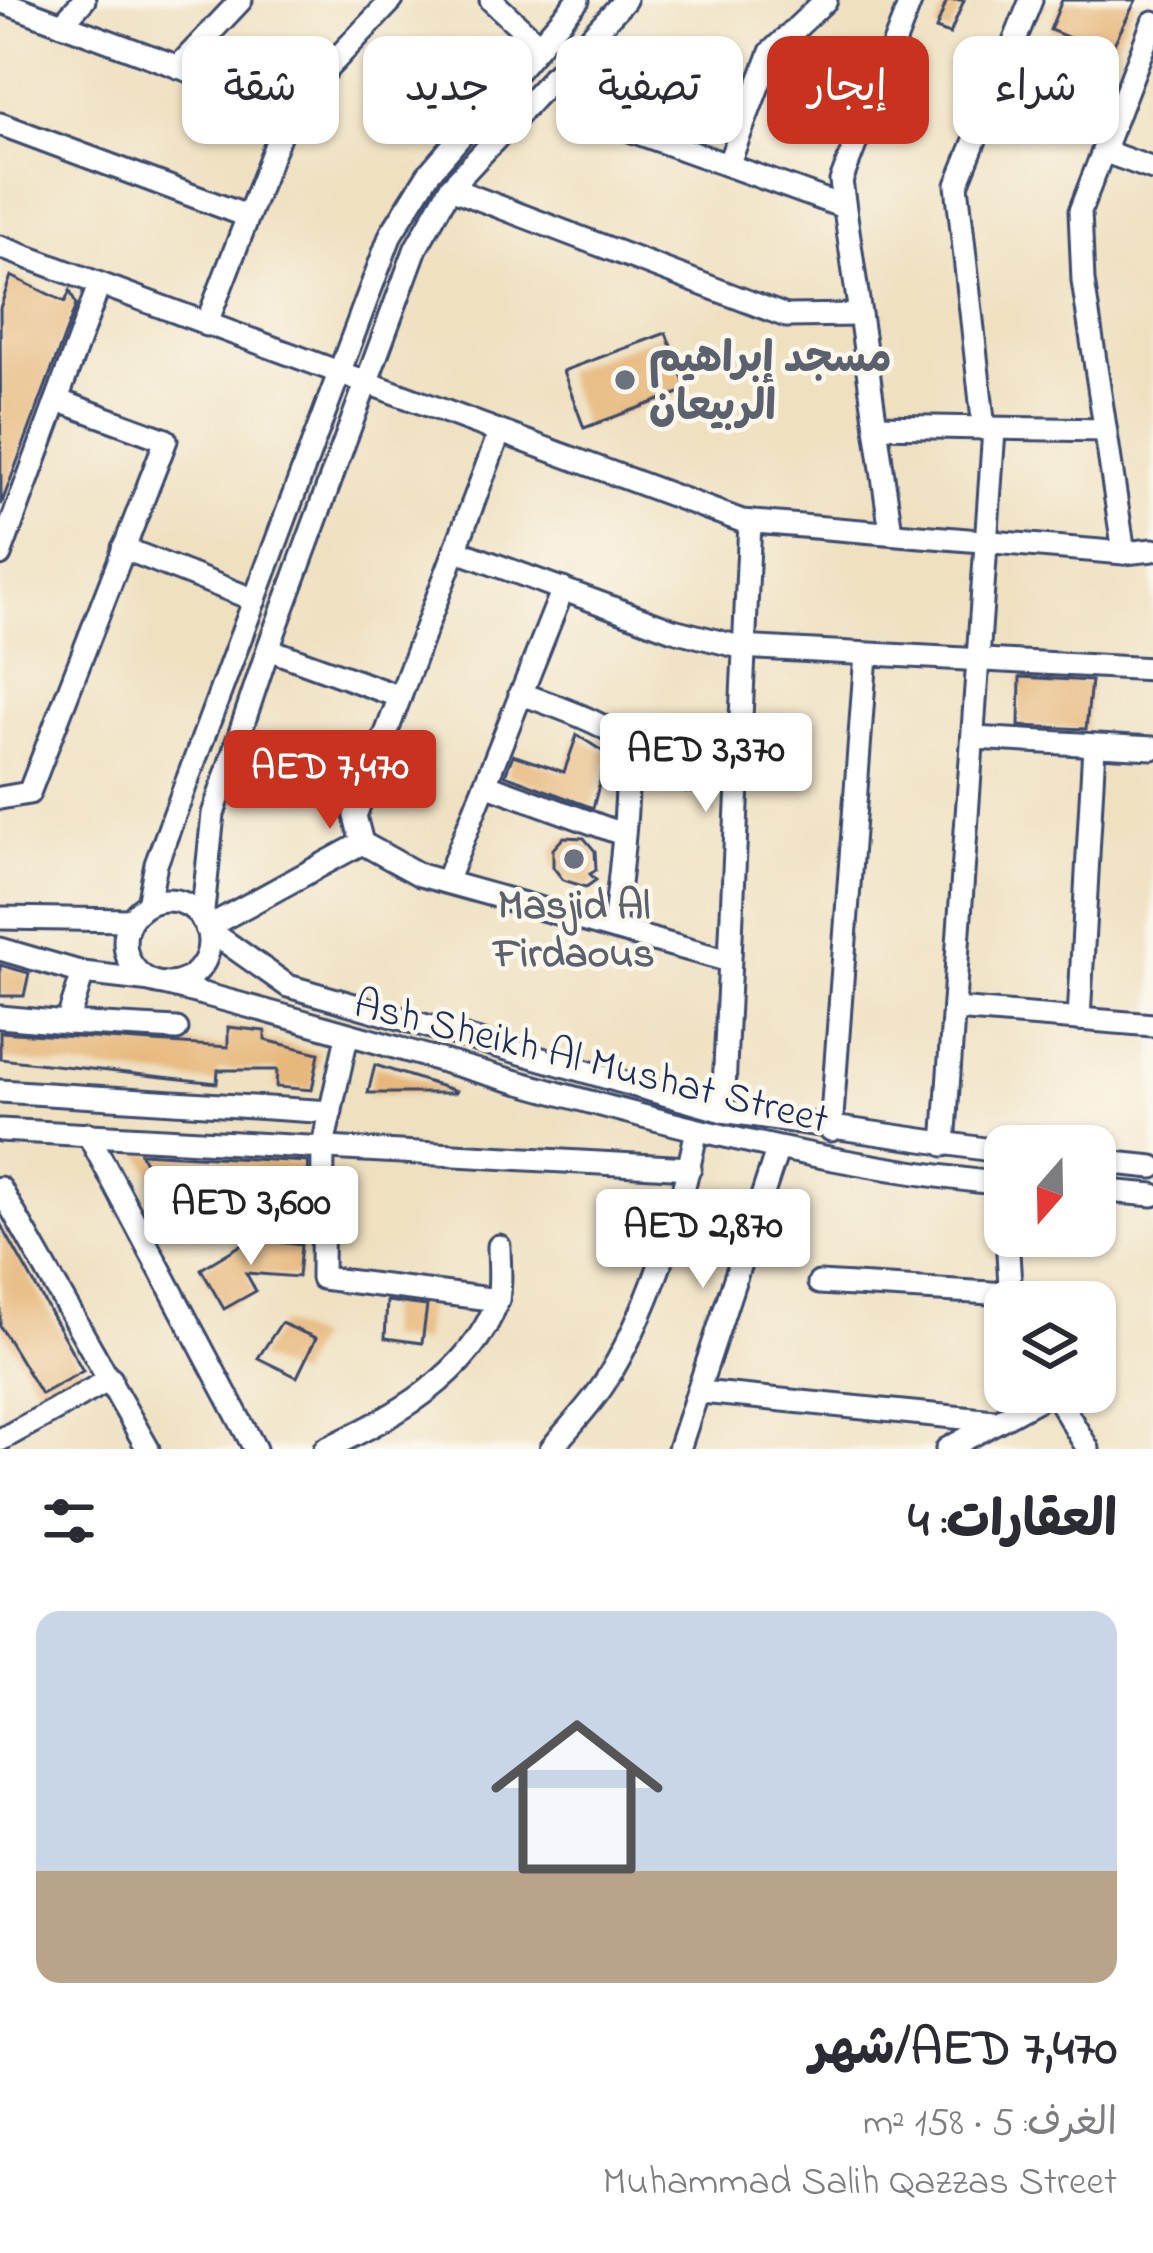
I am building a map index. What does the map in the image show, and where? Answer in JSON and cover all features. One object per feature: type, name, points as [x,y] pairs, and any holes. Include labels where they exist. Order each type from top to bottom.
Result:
[{"type":"street","points":[[62,24],[84,0]]},
{"type":"street","points":[[178,67],[241,0]]},
{"type":"street","points":[[339,56],[392,0]]},
{"type":"street","points":[[491,0],[537,43]]},
{"type":"street","points":[[578,0],[428,172],[391,234],[334,375],[156,864],[148,904],[130,920],[126,956],[158,982],[191,977],[200,967],[209,941],[204,924],[213,814],[268,649],[416,248],[450,188],[625,0]]},
{"type":"street","points":[[728,165],[771,52],[826,0]]},
{"type":"street","points":[[891,532],[841,181],[911,0]]},
{"type":"street","points":[[944,1145],[986,540],[989,430],[957,184],[1031,0]]},
{"type":"street","points":[[0,1],[182,68]]},
{"type":"street","points":[[1124,553],[1083,281],[1080,211],[1151,31]]},
{"type":"street","points":[[552,77],[623,128],[844,207]]},
{"type":"street","points":[[0,124],[247,216]]},
{"type":"street","points":[[206,326],[276,144]]},
{"type":"street","points":[[1103,152],[1153,169]]},
{"type":"street","points":[[450,188],[786,316],[860,315]]},
{"type":"street","points":[[0,247],[334,375],[750,522],[1124,553],[1153,550]]},
{"type":"street","points":[[0,555],[99,285]]},
{"type":"street","points":[[0,798],[29,793],[166,440],[57,400]]},
{"type":"street","points":[[876,426],[1106,430]]},
{"type":"street","points":[[499,434],[355,816],[362,843],[379,856],[446,882],[729,961]]},
{"type":"street","points":[[722,1111],[740,647],[750,522]]},
{"type":"street","points":[[123,548],[255,600]]},
{"type":"street","points":[[455,550],[674,630],[740,647],[1153,670]]},
{"type":"street","points":[[446,882],[563,589]]},
{"type":"street","points":[[268,649],[400,697]]},
{"type":"street","points":[[831,1130],[866,655]]},
{"type":"street","points":[[520,694],[609,730],[622,742],[627,774],[614,929]]},
{"type":"street","points":[[973,738],[1153,748]]},
{"type":"street","points":[[1079,1019],[1094,746]]},
{"type":"street","points":[[484,784],[622,835]]},
{"type":"street","points":[[204,924],[362,843]]},
{"type":"street","points":[[148,904],[184,904],[204,924]]},
{"type":"street","points":[[0,918],[130,920]]},
{"type":"street","name":"Ash Sheikh Al Mushat Street","points":[[204,924],[288,986],[722,1111],[984,1150]]},
{"type":"street","name":"Ash Sheikh Al Mushat Street","points":[[0,949],[83,973],[158,982],[696,1134],[898,1173],[984,1182]]},
{"type":"street","points":[[67,1023],[83,973]]},
{"type":"street","points":[[955,1009],[1152,1020]]},
{"type":"street","points":[[0,1017],[177,1029]]},
{"type":"street","points":[[347,1036],[324,1111],[322,1278],[498,1300]]},
{"type":"street","points":[[0,1091],[324,1111]]},
{"type":"street","points":[[236,1142],[324,1111]]},
{"type":"street","points":[[0,1130],[690,1168]]},
{"type":"street","points":[[88,1134],[255,1449]]},
{"type":"street","points":[[551,1449],[604,1384],[651,1282],[690,1168],[696,1134]]},
{"type":"street","points":[[679,1449],[777,1151]]},
{"type":"street","points":[[1116,1163],[1153,1167]]},
{"type":"street","points":[[0,1188],[148,1449]]},
{"type":"street","points":[[1116,1192],[1153,1195]]},
{"type":"street","points":[[325,1449],[396,1416],[459,1362],[498,1300],[499,1246]]},
{"type":"street","points":[[819,1283],[984,1296]]},
{"type":"street","points":[[0,1440],[111,1379]]},
{"type":"street","points":[[701,1392],[994,1421]]},
{"type":"street","points":[[947,1449],[1010,1413]]},
{"type":"street","points":[[1066,1413],[1088,1449]]},
{"type":"building","points":[[947,0],[964,0],[950,34],[936,29]]},
{"type":"building","points":[[1062,0],[1136,0],[1118,36],[1065,36],[1050,30]]},
{"type":"building","points":[[11,276],[65,302],[70,291],[76,305],[1,505],[0,308]]},
{"type":"building","name":"مسجد إبراهيم الربيعان","points":[[666,333],[687,390],[584,428],[563,371]]},
{"type":"building","points":[[1020,677],[1091,681],[1086,729],[1019,726]]},
{"type":"building","points":[[577,735],[607,754],[593,808],[505,775],[513,755],[564,772]]},
{"type":"building","points":[[688,759],[721,763],[719,795],[686,792]]},
{"type":"building","name":"Masjid Al Firdaous","points":[[564,837],[584,838],[595,851],[596,870],[590,874],[596,880],[586,887],[563,880],[553,867],[553,849]]},
{"type":"building","points":[[0,965],[29,973],[24,996],[0,996]]},
{"type":"building","points":[[228,1027],[265,1031],[265,1040],[319,1053],[312,1090],[276,1087],[277,1070],[218,1070],[217,1083],[0,1059],[0,1032],[228,1047]]},
{"type":"building","points":[[375,1065],[456,1091],[368,1093]]},
{"type":"building","points":[[140,1153],[308,1162],[308,1183],[195,1179],[215,1218],[182,1232]]},
{"type":"building","points":[[0,1223],[83,1371],[41,1394],[0,1326]]},
{"type":"building","points":[[253,1238],[301,1245],[298,1277],[246,1273],[256,1291],[224,1309],[201,1269]]},
{"type":"building","points":[[387,1301],[427,1306],[422,1343],[385,1338]]},
{"type":"building","points":[[281,1323],[316,1338],[297,1377],[258,1358]]},
{"type":"place","name":"مسجد إبراهيم الربيعان","points":[[625,380]]},
{"type":"place","name":"Masjid Al Firdaous","points":[[574,859]]}]
